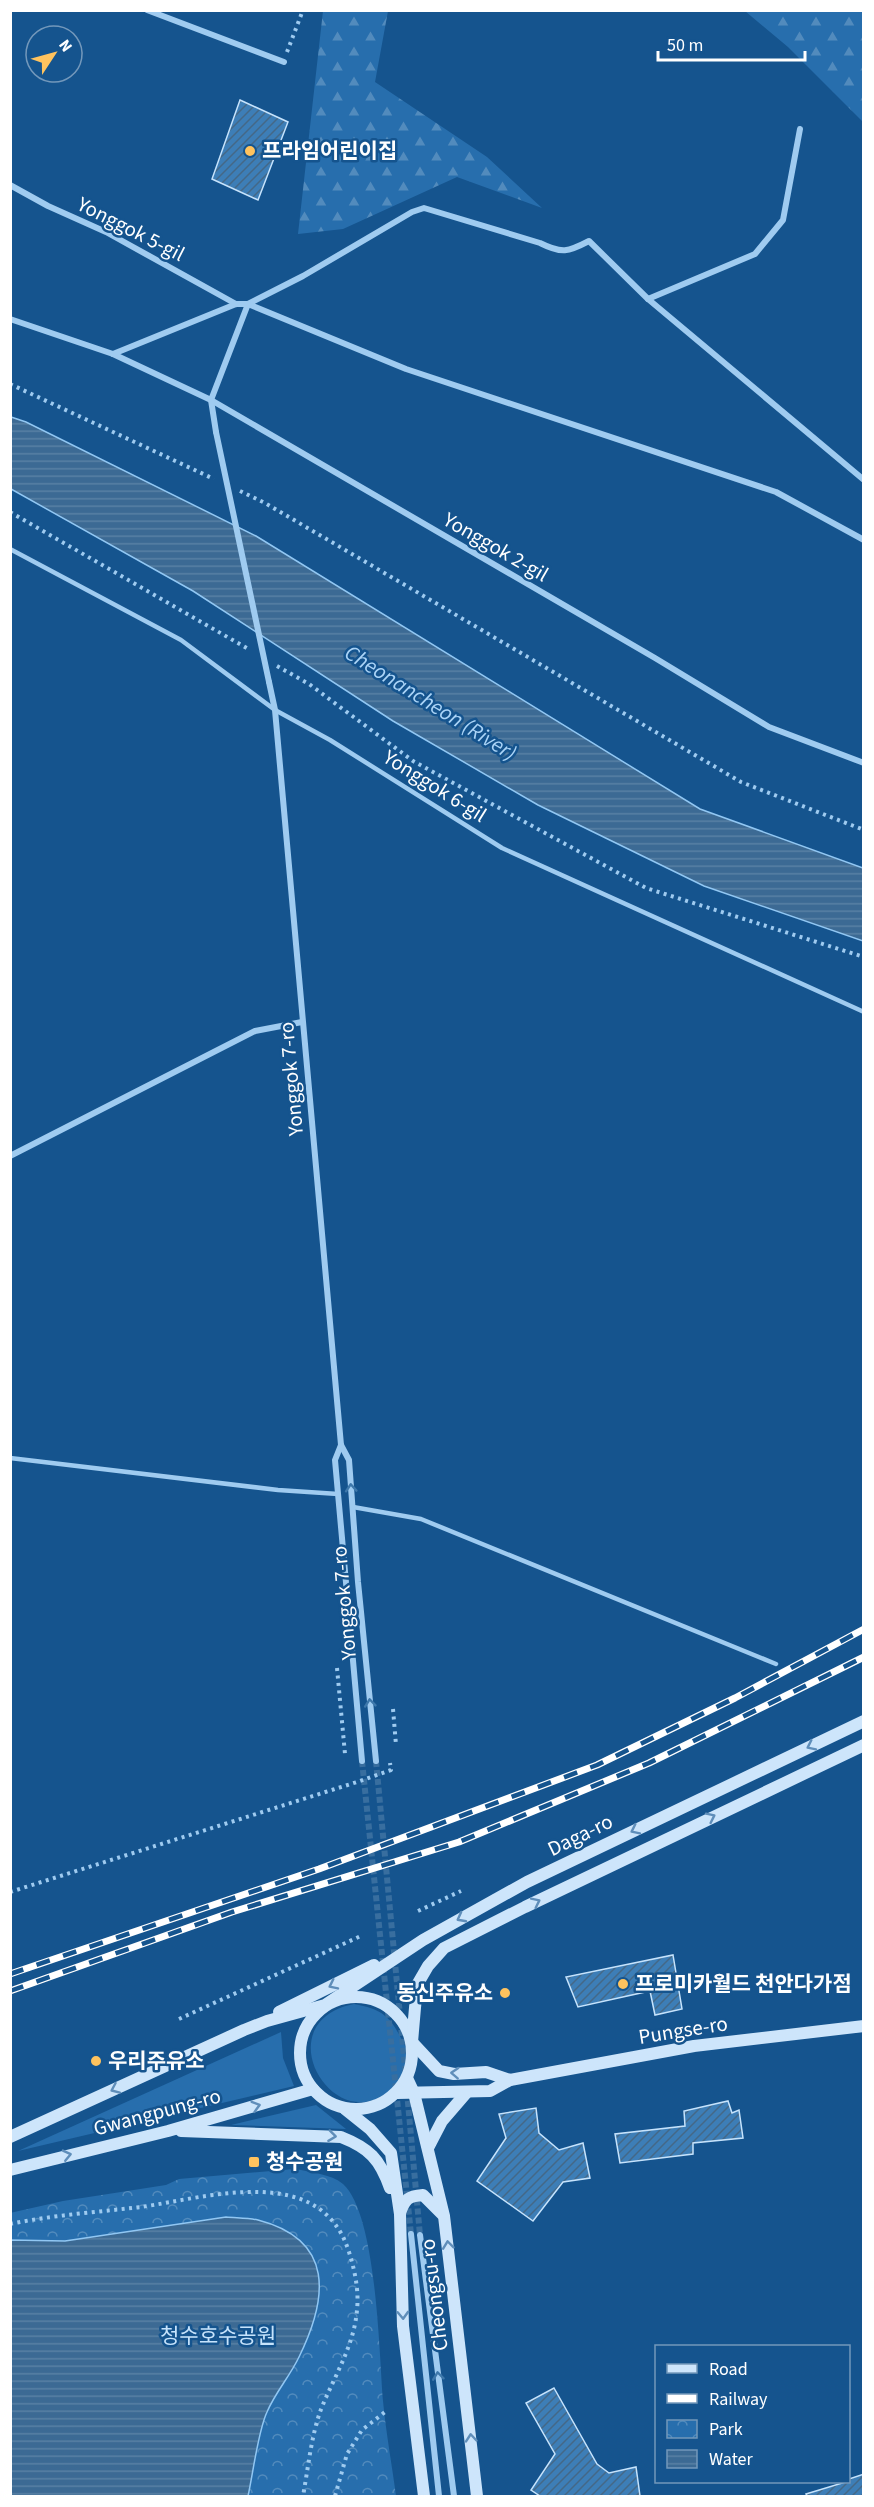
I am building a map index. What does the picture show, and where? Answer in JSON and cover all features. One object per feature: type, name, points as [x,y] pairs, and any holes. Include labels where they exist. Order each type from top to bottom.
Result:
[{"type":"street","points":[[147,10],[284,62]]},
{"type":"street","points":[[648,299],[755,254],[764,245],[783,220],[800,129]]},
{"type":"street","name":"Yonggok 5-gil","points":[[10,185],[48,206],[106,232],[236,304]]},
{"type":"street","points":[[211,400],[248,304],[303,276],[412,212],[424,208],[540,243],[557,251],[571,250],[589,241],[648,299],[864,480]]},
{"type":"street","points":[[113,354],[236,304],[248,304],[406,369],[776,492],[864,540]]},
{"type":"street","name":"Yonggok 2-gil","points":[[10,319],[113,354],[211,400],[655,658],[769,727],[864,763]]},
{"type":"street","name":"Yonggok 7-ro","points":[[211,400],[275,710],[341,1444],[349,1460],[376,1761]]},
{"type":"street","points":[[10,1156],[255,1031],[302,1022]]},
{"type":"street","name":"Yonggok 7-ro","points":[[341,1444],[335,1460],[362,1761]]},
{"type":"street","name":"Daga-ro","points":[[325,2005],[423,1940],[527,1882],[864,1720]]},
{"type":"street","name":"Daga-ro","points":[[412,2042],[417,1985],[428,1966],[444,1948],[864,1745]]},
{"type":"street","points":[[244,2030],[423,1940]]},
{"type":"street","points":[[345,2109],[364,2109],[382,2104],[397,2093],[407,2078],[412,2060],[412,2042],[405,2025],[394,2011],[378,2001],[360,1996],[342,1998],[325,2005],[311,2018],[302,2035],[299,2054],[303,2073],[312,2089],[327,2102],[345,2109],[370,2129],[391,2153],[400,2214]]},
{"type":"street","name":"Gwangpung-ro","points":[[10,2137],[244,2030],[267,2021],[325,2005]]},
{"type":"street","name":"Pungse-ro","points":[[397,2093],[490,2091],[510,2080],[694,2046],[864,2026]]},
{"type":"street","name":"Pungse-ro","points":[[412,2042],[439,2071],[454,2074],[486,2072],[510,2080]]},
{"type":"street","name":"Cheongsu-ro","points":[[407,2078],[414,2093],[444,2216],[477,2496]]},
{"type":"street","name":"Gwangpung-ro","points":[[10,2170],[168,2131],[312,2089]]},
{"type":"street","points":[[428,2148],[442,2121],[467,2092]]},
{"type":"street","points":[[168,2131],[341,2137],[360,2145],[374,2156],[384,2170],[400,2214]]},
{"type":"street","points":[[400,2214],[404,2200],[411,2196],[423,2195],[444,2216]]},
{"type":"street","name":"Cheongsu-ro","points":[[400,2214],[403,2326],[424,2496]]},
{"type":"street","points":[[411,2234],[439,2496]]},
{"type":"street","points":[[420,2235],[454,2496]]},
{"type":"lane","name":"Yonggok 6-gil","points":[[10,549],[181,640],[275,710],[330,740],[502,848],[864,1012]]},
{"type":"lane","points":[[10,1458],[278,1490],[338,1494]]},
{"type":"lane","points":[[352,1508],[421,1519],[776,1664]]},
{"type":"path","points":[[284,62],[303,10]]},
{"type":"path","points":[[10,384],[223,483]]},
{"type":"path","points":[[233,488],[265,503],[741,782],[864,830]]},
{"type":"path","points":[[10,512],[258,654]]},
{"type":"path","points":[[268,660],[309,684],[413,761],[646,888],[864,957]]},
{"type":"path","points":[[337,1668],[345,1755]]},
{"type":"path","points":[[393,1709],[396,1745]]},
{"type":"path","points":[[10,1892],[357,1782],[390,1770],[389,1760]]},
{"type":"path","points":[[418,1911],[461,1891]]},
{"type":"path","points":[[178,2019],[363,1935]]},
{"type":"path","points":[[10,2224],[252,2192],[284,2193],[315,2206],[333,2220],[347,2245],[352,2261],[357,2286],[357,2308],[354,2332],[346,2355],[319,2415],[303,2496]]},
{"type":"path","points":[[335,2496],[347,2454],[362,2430],[385,2412]]},
{"type":"green space","points":[[323,11],[388,11],[375,82],[487,157],[542,208],[457,177],[343,229],[298,234]]},
{"type":"green space","points":[[745,11],[863,11],[863,122],[788,47]]},
{"type":"green space","points":[[354,2004],[383,2014],[394,2025],[408,2052],[398,2082],[376,2099],[353,2102],[334,2093],[319,2076],[311,2055],[313,2034],[327,2016]]},
{"type":"green space","points":[[281,2032],[283,2058],[294,2086],[18,2151]]},
{"type":"green space","points":[[316,2105],[346,2129],[231,2125]]},
{"type":"green space","name":"청수호수공원","points":[[295,2169],[314,2172],[343,2184],[354,2200],[363,2224],[374,2286],[383,2401],[396,2496],[11,2496],[10,2213],[63,2201],[166,2185],[179,2179]]},
{"type":"water","name":"Cheonancheon (River)","points":[[11,417],[26,422],[256,536],[700,809],[863,868],[863,941],[704,886],[538,805],[393,721],[193,591],[11,489]]},
{"type":"water","name":"청수호수공원","points":[[226,2217],[258,2220],[283,2229],[301,2242],[312,2257],[318,2274],[319,2293],[316,2314],[299,2357],[274,2398],[264,2420],[248,2496],[11,2496],[11,2240],[65,2241]]},
{"type":"building","name":"프라임어린이집","points":[[240,100],[288,122],[258,200],[212,179]]},
{"type":"building","name":"프로미카월드 천안다가점","points":[[673,1955],[682,2009],[655,2015],[650,1991],[578,2007],[566,1977]]},
{"type":"building","points":[[728,2101],[732,2113],[739,2110],[743,2138],[693,2143],[693,2154],[620,2163],[615,2134],[685,2126],[684,2111]]},
{"type":"building","points":[[536,2108],[539,2133],[559,2150],[583,2143],[590,2178],[563,2182],[533,2221],[477,2181],[506,2138],[499,2114]]},
{"type":"building","points":[[554,2388],[597,2464],[609,2473],[636,2467],[640,2496],[540,2496],[531,2490],[555,2454],[526,2403]]},
{"type":"building","points":[[864,2474],[864,2496],[807,2496],[806,2494],[842,2483],[850,2483],[850,2479]]},
{"type":"tunnel","points":[[362,1761],[411,2234]]},
{"type":"tunnel","points":[[376,1761],[406,2079]]},
{"type":"tunnel","points":[[407,2092],[420,2235]]},
{"type":"railway","points":[[10,1974],[319,1869],[597,1765],[735,1698],[864,1629]]},
{"type":"railway","points":[[10,1991],[232,1912],[459,1842],[649,1763],[864,1657]]},
{"type":"place","name":"프라임어린이집","points":[[250,151]]},
{"type":"place","name":"프로미카월드 천안다가점","points":[[623,1984]]},
{"type":"place","name":"동신주유소","points":[[505,1993]]},
{"type":"place","name":"우리주유소","points":[[96,2061]]},
{"type":"place","name":"청수공원","points":[[254,2162]]}]
